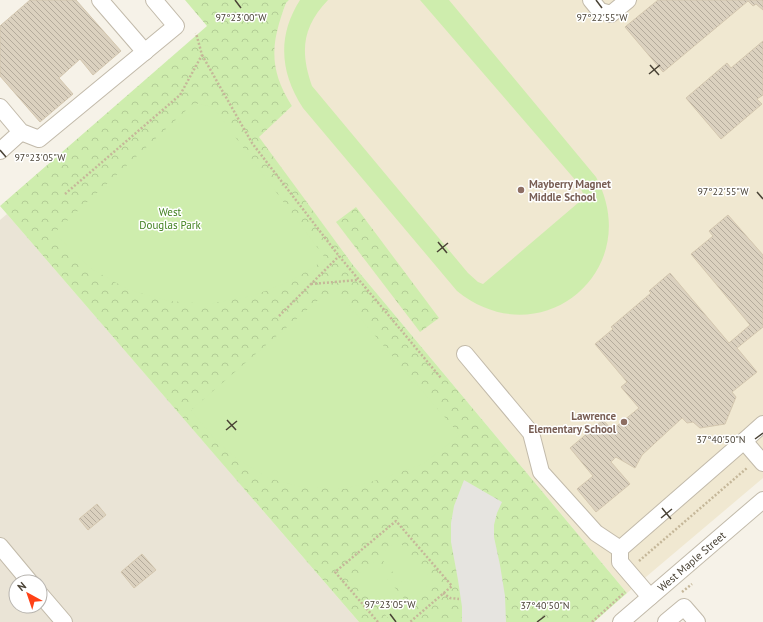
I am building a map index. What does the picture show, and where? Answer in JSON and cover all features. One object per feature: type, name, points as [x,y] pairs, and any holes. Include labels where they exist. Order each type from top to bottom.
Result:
[{"type":"street","points":[[100,0],[144,52]]},
{"type":"street","points":[[0,107],[21,132],[39,140],[176,26],[154,0]]},
{"type":"street","points":[[591,0],[600,11],[611,14],[628,0]]},
{"type":"street","points":[[0,151],[21,132]]},
{"type":"street","points":[[465,354],[532,433],[541,472],[596,533],[620,549]]},
{"type":"street","points":[[650,597],[620,562],[620,549],[763,424]]},
{"type":"street","points":[[744,441],[761,460]]},
{"type":"street","name":"West Maple Street","points":[[620,622],[763,500]]},
{"type":"street","points":[[0,546],[23,574]]},
{"type":"street","points":[[48,603],[64,622]]},
{"type":"street","points":[[666,622],[684,607],[697,622]]},
{"type":"path","points":[[196,33],[202,55],[252,143],[339,256],[441,378]]},
{"type":"path","points":[[65,194],[180,95],[202,55]]},
{"type":"path","points":[[279,316],[339,256]]},
{"type":"path","points":[[312,284],[359,280]]},
{"type":"path","points":[[628,571],[761,460]]},
{"type":"path","points":[[378,622],[335,572],[396,521],[452,586],[419,612],[410,622]]},
{"type":"path","points":[[592,622],[630,588]]},
{"type":"path","points":[[443,593],[450,598],[459,599]]},
{"type":"shaded area","name":"Mayberry Magnet Middle School","points":[[289,0],[763,0],[763,478],[627,593],[353,265],[258,137],[292,106],[283,92],[276,74],[273,55],[277,27],[286,3]]},
{"type":"shaded area","points":[[7,214],[359,622],[0,622],[0,220]]},
{"type":"shaded area","points":[[464,480],[502,502],[494,525],[494,537],[505,596],[506,622],[462,622],[462,607],[451,542],[451,523],[454,506]]},
{"type":"green space","name":"West Douglas Park","points":[[185,0],[289,0],[286,3],[277,31],[274,55],[279,80],[292,106],[259,137],[353,265],[627,593],[594,622],[359,622],[0,206],[207,26]]},
{"type":"green space","points":[[300,0],[328,0],[313,20],[308,30],[306,40],[306,62],[312,86],[468,273],[478,282],[483,284],[585,197],[577,182],[420,0],[449,0],[596,177],[608,212],[607,244],[596,272],[576,294],[551,309],[521,315],[489,309],[457,291],[303,108],[295,95],[286,68],[284,54],[288,27]]},
{"type":"green space","points":[[194,103],[213,107],[326,259],[291,281],[252,296],[208,304],[169,301],[129,290],[90,268],[54,233]]},
{"type":"green space","points":[[356,207],[439,318],[420,332],[336,222]]},
{"type":"green space","points":[[323,296],[341,296],[460,435],[423,464],[381,479],[344,489],[302,487],[268,478],[239,460],[216,441],[191,410]]},
{"type":"green space","points":[[398,540],[433,581],[414,597],[379,556]]},
{"type":"green space","points":[[373,562],[408,603],[389,619],[354,578]]},
{"type":"building","points":[[30,0],[76,0],[121,51],[93,75],[80,59],[59,78],[73,94],[40,122],[0,76],[0,26]]},
{"type":"building","points":[[658,0],[763,0],[763,10],[756,4],[753,6],[748,1],[663,72],[625,27]]},
{"type":"building","points":[[763,41],[763,95],[757,99],[762,104],[721,139],[686,98],[727,63],[731,68]]},
{"type":"building","name":"Lawrence Elementary School","points":[[728,215],[763,255],[763,327],[737,348],[757,372],[732,392],[736,397],[725,424],[700,428],[693,422],[687,423],[682,418],[642,455],[635,468],[616,457],[611,462],[630,484],[596,512],[577,489],[593,476],[570,448],[603,420],[612,430],[639,408],[621,387],[627,382],[595,344],[613,329],[611,327],[651,293],[649,291],[670,273],[729,343],[750,325],[691,254],[713,236],[709,231]]},
{"type":"building","points":[[97,504],[106,515],[88,530],[79,519]]},
{"type":"building","points":[[142,554],[156,570],[134,588],[121,572]]},
{"type":"place","name":"Mayberry Magnet Middle School","points":[[521,190]]},
{"type":"place","name":"Lawrence Elementary School","points":[[624,422]]}]
